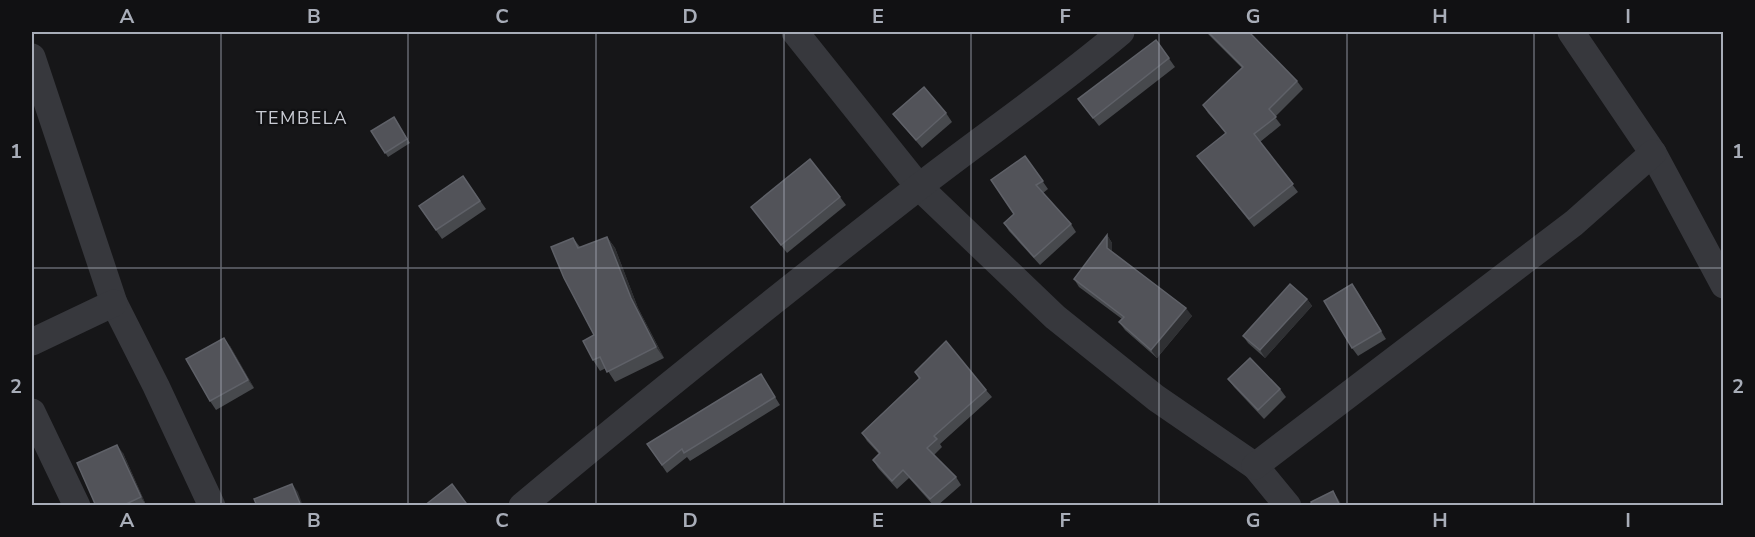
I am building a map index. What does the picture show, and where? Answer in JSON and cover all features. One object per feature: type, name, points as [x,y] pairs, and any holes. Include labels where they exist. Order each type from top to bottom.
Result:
[{"type":"street","points":[[795,32],[919,187],[1055,317],[1156,398],[1255,466],[1288,506]]},
{"type":"street","points":[[522,506],[759,311],[919,187],[1060,83],[1121,32]]},
{"type":"street","points":[[1571,32],[1653,153],[1724,285]]},
{"type":"street","points":[[32,57],[114,303],[161,396],[212,506]]},
{"type":"street","points":[[1255,466],[1574,223],[1653,153]]},
{"type":"street","points":[[32,342],[114,303]]},
{"type":"street","points":[[32,412],[77,506]]},
{"type":"building","points":[[1208,32],[1249,32],[1297,81],[1269,109],[1276,117],[1254,134],[1293,184],[1249,219],[1197,156],[1226,133],[1203,105],[1243,67]]},
{"type":"building","points":[[1156,40],[1169,58],[1093,118],[1078,99]]},
{"type":"building","points":[[924,87],[946,113],[916,140],[893,114]]},
{"type":"building","points":[[394,117],[407,139],[385,153],[371,131]]},
{"type":"building","points":[[1025,156],[1043,181],[1036,185],[1071,224],[1034,257],[1004,223],[1014,214],[991,180]]},
{"type":"building","points":[[810,159],[840,197],[781,245],[751,207]]},
{"type":"building","points":[[463,176],[480,201],[436,230],[419,206]]},
{"type":"building","points":[[1107,235],[1107,248],[1186,308],[1151,350],[1119,322],[1124,317],[1074,279]]},
{"type":"building","points":[[607,237],[631,298],[656,347],[607,372],[600,357],[593,360],[583,341],[594,335],[564,278],[551,247],[573,238],[578,248]]},
{"type":"building","points":[[1290,284],[1307,299],[1260,350],[1243,336]]},
{"type":"building","points":[[1352,284],[1381,331],[1352,348],[1324,301]]},
{"type":"building","points":[[224,338],[248,380],[210,401],[186,359]]},
{"type":"building","points":[[946,341],[986,390],[934,436],[937,439],[927,448],[956,477],[930,499],[903,470],[892,481],[873,460],[880,453],[862,433],[920,378],[915,372]]},
{"type":"building","points":[[1250,358],[1280,389],[1258,410],[1228,379]]},
{"type":"building","points":[[761,374],[775,397],[684,453],[682,449],[662,465],[647,444]]},
{"type":"building","points":[[117,445],[141,497],[122,506],[96,506],[77,463]]},
{"type":"building","points":[[292,484],[301,506],[257,506],[254,499]]},
{"type":"building","points":[[452,484],[466,503],[464,506],[424,506]]},
{"type":"building","points":[[1333,491],[1340,506],[1312,506],[1311,502]]},
{"type":"district","name":"TEMBELA","points":[[302,118]]}]
